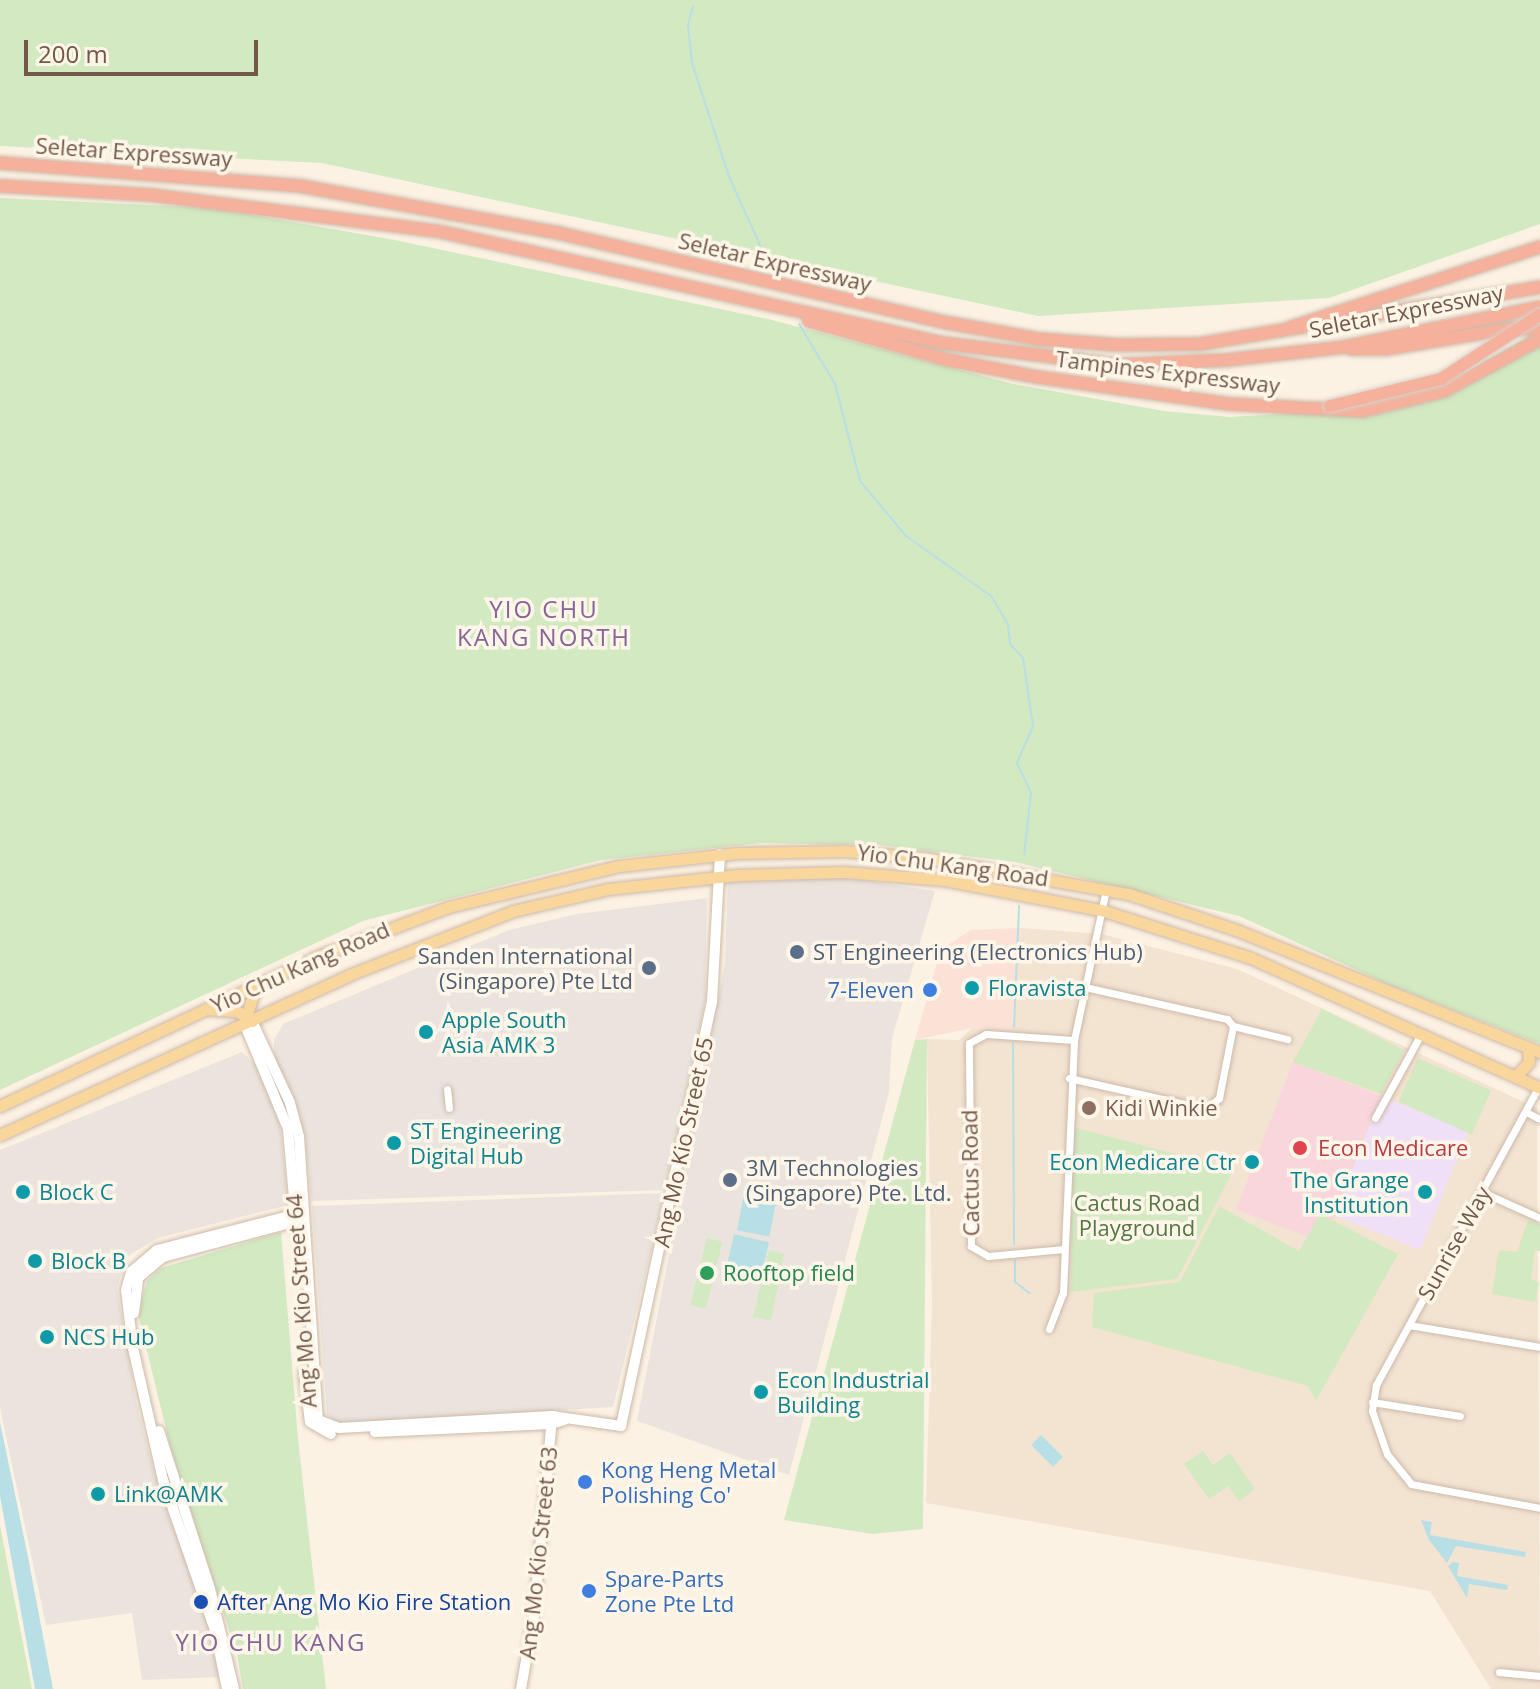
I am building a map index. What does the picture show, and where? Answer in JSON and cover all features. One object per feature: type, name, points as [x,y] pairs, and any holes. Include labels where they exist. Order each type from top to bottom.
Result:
[{"type":"highway","name":"Seletar Expressway","points":[[0,163],[300,186],[442,210],[1038,339],[1200,344],[1540,287]]},
{"type":"highway","name":"Seletar Expressway","points":[[0,186],[151,195],[437,231],[779,310],[1037,358],[1117,365],[1344,347],[1540,307]]},
{"type":"highway","points":[[1283,332],[1304,319],[1540,247]]},
{"type":"highway","name":"Tampines Expressway","points":[[779,310],[948,360],[1037,377],[1229,404],[1330,406],[1441,379],[1540,315]]},
{"type":"highway","points":[[1344,347],[1366,351],[1491,331],[1540,330]]},
{"type":"highway","points":[[1330,406],[1363,411],[1429,395],[1501,365],[1540,339]]},
{"type":"main road","name":"Yio Chu Kang Road","points":[[0,1106],[202,1009],[373,932],[463,902],[619,866],[720,854],[845,851],[926,858],[1106,889],[1236,930],[1536,1052]]},
{"type":"main road","name":"Yio Chu Kang Road","points":[[0,1135],[349,975],[513,911],[608,889],[720,876],[844,872],[945,880],[1101,910],[1251,958],[1540,1087]]},
{"type":"main road","points":[[1357,1005],[1349,991],[1360,982]]},
{"type":"main road","points":[[202,1009],[247,1020],[256,986]]},
{"type":"main road","points":[[1516,1076],[1536,1052]]},
{"type":"street","name":"Ang Mo Kio Street 65","points":[[621,1426],[712,1002],[720,854]]},
{"type":"street","points":[[1049,1329],[1063,1293],[1069,1078],[1106,889]]},
{"type":"street","points":[[1085,987],[1227,1019],[1233,1026],[1287,1039]]},
{"type":"street","name":"Ang Mo Kio Street 64","points":[[247,1020],[288,1129],[299,1217],[307,1415],[318,1430],[332,1435],[551,1420],[621,1426]]},
{"type":"street","points":[[1069,1078],[1207,1109],[1219,1098],[1233,1026]]},
{"type":"street","name":"Cactus Road","points":[[1064,1249],[988,1256],[971,1246],[969,1043],[986,1034],[1074,1040]]},
{"type":"street","points":[[1375,1118],[1421,1034]]},
{"type":"street","name":"Sunrise Way","points":[[1372,1402],[1376,1385],[1540,1087]]},
{"type":"street","points":[[447,1089],[449,1108]]},
{"type":"street","points":[[1526,1112],[1540,1119]]},
{"type":"street","points":[[1482,1192],[1540,1218]]},
{"type":"street","points":[[227,1689],[215,1630],[163,1480],[137,1370],[126,1290],[131,1272],[157,1250],[299,1217]]},
{"type":"street","points":[[234,1689],[219,1617],[149,1396],[134,1291],[138,1278],[163,1257],[299,1217]]},
{"type":"street","points":[[1409,1325],[1540,1347]]},
{"type":"street","points":[[1460,1416],[1372,1402],[1373,1418],[1387,1454],[1411,1484],[1540,1508]]},
{"type":"street","name":"Ang Mo Kio Street 63","points":[[521,1689],[534,1615],[551,1420]]},
{"type":"street","points":[[1499,1672],[1540,1676]]},
{"type":"shaded area","points":[[827,875],[935,891],[892,1038],[889,1092],[789,1475],[637,1421],[725,964],[728,877]]},
{"type":"shaded area","points":[[707,898],[705,1001],[665,1190],[311,1201],[305,1135],[274,1054],[274,1040],[283,1024],[509,930],[577,914]]},
{"type":"shaded area","points":[[1021,928],[1102,934],[1237,969],[1537,1108],[1540,1689],[1491,1689],[1430,1591],[926,1503],[932,1304],[927,1039],[959,1040],[972,1028],[1011,1030]]},
{"type":"shaded area","points":[[1021,928],[1011,1030],[972,1028],[915,1040],[941,949],[971,930]]},
{"type":"shaded area","points":[[242,1052],[257,1066],[280,1124],[288,1205],[158,1238],[126,1257],[117,1288],[136,1401],[155,1476],[212,1632],[221,1677],[142,1680],[132,1613],[46,1625],[0,1408],[0,1150]]},
{"type":"shaded area","name":"Econ Medicare","points":[[1293,1062],[1381,1096],[1324,1243],[1236,1210]]},
{"type":"shaded area","points":[[1381,1096],[1468,1131],[1420,1250],[1333,1215]]},
{"type":"shaded area","points":[[665,1193],[613,1407],[340,1423],[327,1415],[312,1206]]},
{"type":"green space","points":[[0,0],[1540,0],[1540,224],[1329,298],[1038,316],[322,163],[0,146]]},
{"type":"green space","points":[[0,198],[213,208],[395,240],[768,319],[1013,384],[1164,411],[1230,417],[1360,409],[1440,387],[1530,336],[1540,336],[1540,1044],[1392,986],[1239,916],[1015,862],[880,845],[761,843],[601,860],[363,921],[0,1090]]},
{"type":"green space","points":[[1322,1009],[1404,1050],[1381,1094],[1293,1062]]},
{"type":"green space","points":[[927,1039],[923,1529],[873,1534],[784,1520],[915,1040]]},
{"type":"green space","points":[[1418,1058],[1491,1091],[1472,1134],[1398,1102]]},
{"type":"green space","name":"Cactus Road Playground","points":[[1072,1127],[1234,1169],[1177,1279],[1071,1292]]},
{"type":"green space","points":[[1219,1206],[1299,1251],[1320,1214],[1398,1254],[1316,1401],[1308,1386],[1092,1327],[1094,1293],[1180,1282]]},
{"type":"green space","points":[[1528,1220],[1540,1224],[1540,1251],[1535,1250],[1531,1279],[1539,1283],[1535,1302],[1492,1294],[1499,1250],[1517,1252]]},
{"type":"green space","points":[[281,1232],[298,1439],[326,1689],[243,1689],[237,1654],[172,1454],[138,1314],[147,1281],[161,1268]]},
{"type":"green space","name":"Rooftop field","points":[[707,1238],[723,1242],[706,1309],[690,1305]]},
{"type":"green space","points":[[769,1250],[784,1254],[771,1321],[753,1317]]},
{"type":"green space","points":[[1203,1451],[1213,1465],[1230,1453],[1255,1489],[1239,1501],[1228,1486],[1209,1499],[1184,1464]]},
{"type":"green space","points":[[0,1525],[9,1572],[32,1689],[0,1689]]},
{"type":"water","name":"Rooftop field","points":[[744,1194],[776,1200],[769,1237],[737,1230]]},
{"type":"water","name":"Rooftop field","points":[[734,1234],[769,1242],[761,1279],[725,1271]]},
{"type":"water","points":[[0,1422],[53,1689],[35,1689],[0,1496]]},
{"type":"water","points":[[1041,1435],[1063,1457],[1053,1467],[1031,1445]]},
{"type":"water","points":[[1421,1520],[1432,1522],[1430,1535],[1526,1552],[1525,1557],[1456,1546],[1447,1563],[1429,1540]]},
{"type":"water","points":[[1453,1562],[1459,1563],[1457,1576],[1508,1585],[1507,1590],[1469,1584],[1467,1598],[1448,1566]]},
{"type":"waterway","points":[[693,6],[688,25],[692,63],[730,179],[769,265]]},
{"type":"waterway","points":[[799,324],[835,384],[860,481],[906,536],[991,596],[1008,624],[1010,644],[1023,658],[1033,726],[1017,763],[1031,793],[1024,855]]},
{"type":"waterway","points":[[1014,1027],[1019,906]]},
{"type":"waterway","points":[[1013,1043],[1014,1244]]},
{"type":"waterway","points":[[1015,1260],[1015,1282],[1029,1293]]},
{"type":"place","name":"ST Engineering (Electronics Hub)","points":[[797,952]]},
{"type":"place","name":"Sanden International (Singapore) Pte Ltd","points":[[649,968]]},
{"type":"place","name":"Floravista","points":[[972,988]]},
{"type":"place","name":"7-Eleven","points":[[930,990]]},
{"type":"place","name":"Apple South Asia AMK 3","points":[[426,1032]]},
{"type":"place","name":"Kidi Winkie","points":[[1089,1108]]},
{"type":"place","name":"ST Engineering Digital Hub","points":[[394,1143]]},
{"type":"place","name":"Econ Medicare","points":[[1300,1148]]},
{"type":"place","name":"Econ Medicare Ctr","points":[[1252,1162]]},
{"type":"place","name":"3M Technologies (Singapore) Pte. Ltd.","points":[[730,1180]]},
{"type":"place","name":"Block C","points":[[23,1192]]},
{"type":"place","name":"The Grange Institution","points":[[1425,1192]]},
{"type":"place","name":"Block B","points":[[35,1261]]},
{"type":"place","name":"Rooftop field","points":[[707,1273]]},
{"type":"place","name":"NCS Hub","points":[[47,1337]]},
{"type":"place","name":"Econ Industrial Building","points":[[761,1392]]},
{"type":"place","name":"Kong Heng Metal Polishing Co'","points":[[585,1482]]},
{"type":"place","name":"Link@AMK","points":[[98,1494]]},
{"type":"place","name":"Spare-Parts Zone Pte Ltd","points":[[589,1591]]},
{"type":"place","name":"After Ang Mo Kio Fire Station","points":[[201,1602]]},
{"type":"district","name":"YIO CHU KANG NORTH","points":[[544,623]]},
{"type":"district","name":"YIO CHU KANG","points":[[271,1642]]}]
